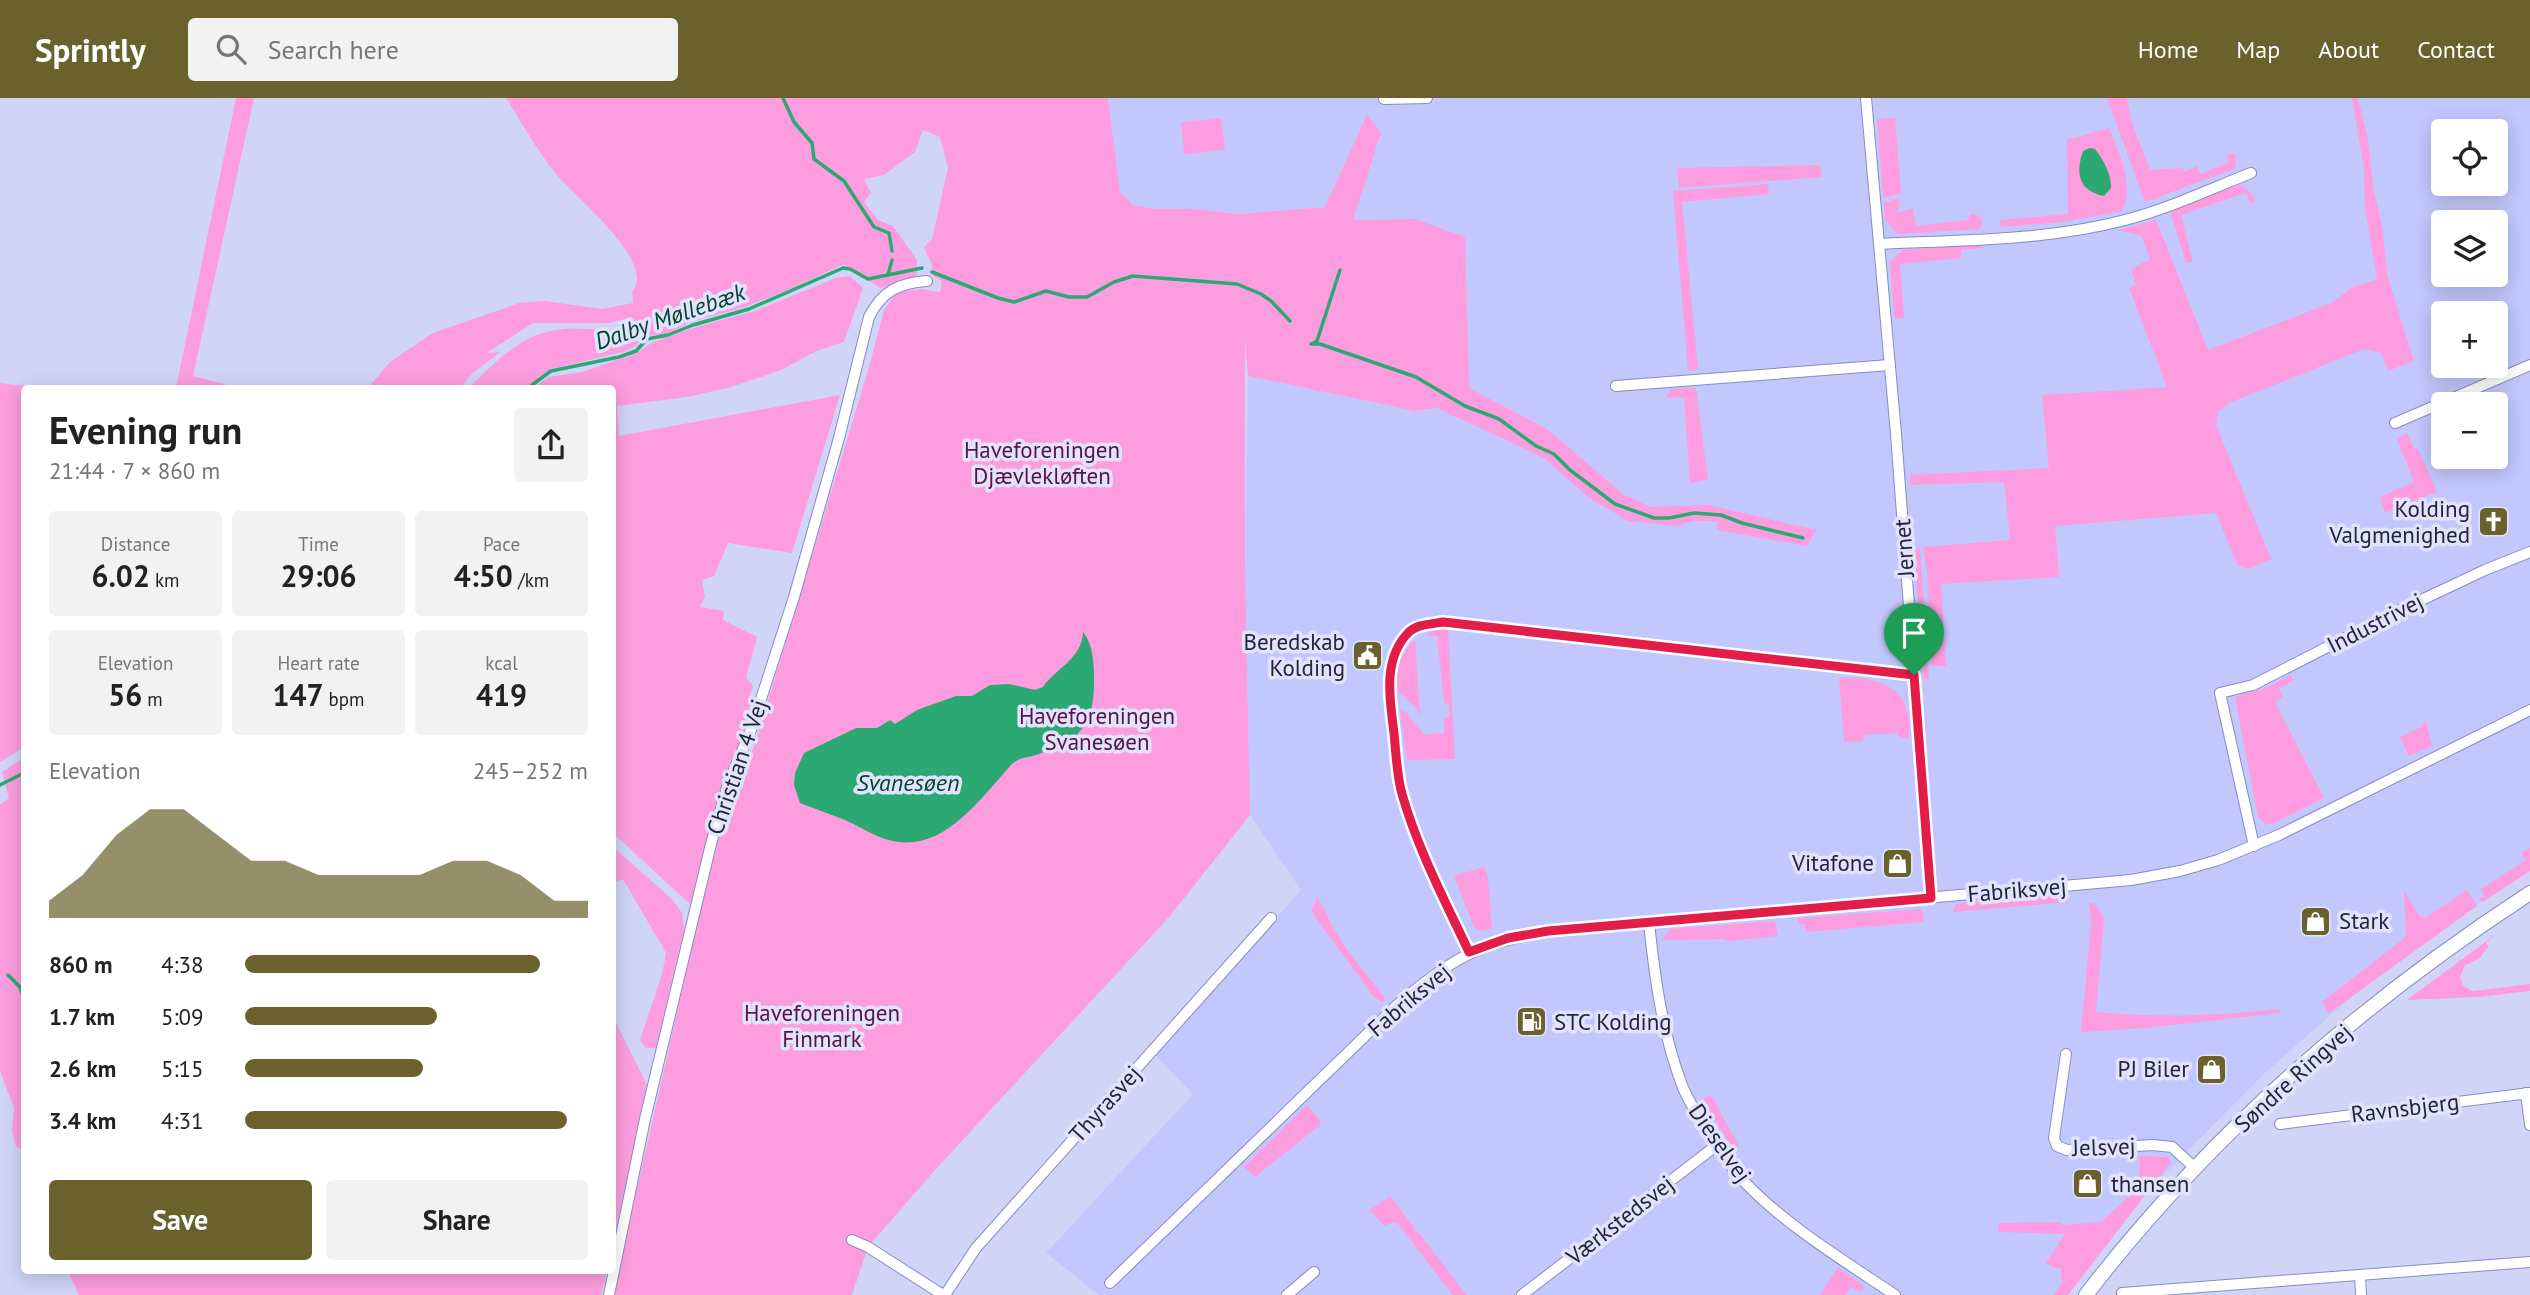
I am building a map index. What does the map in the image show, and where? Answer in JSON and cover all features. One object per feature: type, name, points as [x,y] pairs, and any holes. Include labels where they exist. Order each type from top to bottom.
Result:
[{"type":"main road","name":"Søndre Ringvej","points":[[2086,1295],[2133,1236],[2196,1168],[2279,1087],[2402,982],[2530,893]]},
{"type":"street","points":[[1384,99],[1427,98]]},
{"type":"street","name":"Jernet","points":[[1866,98],[1890,365],[1931,898]]},
{"type":"street","points":[[1879,244],[2032,235],[2082,229],[2125,220],[2251,173]]},
{"type":"street","name":"Christian 4 Vej","points":[[616,1261],[645,1119],[711,844],[728,784],[751,730],[794,597],[839,438],[869,317],[875,304],[891,288],[927,281]]},
{"type":"street","points":[[1616,386],[1890,365]]},
{"type":"street","points":[[2395,422],[2530,365]]},
{"type":"street","name":"Industrivej","points":[[2254,846],[2220,693],[2253,685],[2398,611],[2530,552]]},
{"type":"street","points":[[1469,952],[1422,852],[1401,792],[1390,701],[1390,670],[1394,655],[1408,632],[1423,625],[1443,622],[1914,675]]},
{"type":"street","name":"Fabriksvej","points":[[1111,1283],[1396,1006],[1432,976],[1469,952],[1508,938],[1548,931],[1931,898],[2143,878],[2180,872],[2279,835],[2530,710]]},
{"type":"street","name":"Thyrasvej","points":[[944,1295],[976,1248],[1271,918]]},
{"type":"street","name":"Dieselvej","points":[[1649,923],[1657,999],[1669,1046],[1683,1088],[1717,1145],[1738,1174],[1763,1200],[1895,1295]]},
{"type":"street","name":"Jelsvej","points":[[2066,1054],[2054,1138],[2057,1146],[2067,1150],[2153,1145],[2172,1147],[2196,1168]]},
{"type":"street","points":[[2528,1093],[2530,1125]]},
{"type":"street","name":"Ravnsbjerg","points":[[2280,1124],[2528,1093]]},
{"type":"street","name":"Værkstedsvej","points":[[1522,1295],[1717,1145]]},
{"type":"street","points":[[852,1240],[868,1247],[944,1295]]},
{"type":"street","points":[[2122,1293],[2182,1291],[2530,1262]]},
{"type":"street","points":[[1287,1295],[1314,1272]]},
{"type":"street","name":"Christian 4 Vej","points":[[609,1295],[613,1274]]},
{"type":"street","points":[[2360,1275],[2361,1295]]},
{"type":"shaded area","points":[[1108,98],[2530,98],[2530,869],[2420,943],[2356,993],[2268,1070],[2127,1212],[2063,1295],[1099,1295],[1046,1253],[1193,1094],[1154,1054],[1301,890],[1250,815],[1245,564],[1248,376],[1415,411],[1469,404],[1415,219],[1353,220],[1381,133],[1367,115],[1325,207],[1239,214],[1133,205],[1120,193]]},
{"type":"green space","points":[[236,98],[254,98],[193,376],[228,385],[177,385]]},
{"type":"green space","points":[[506,98],[1108,98],[1120,192],[1133,205],[1239,214],[1325,207],[1367,114],[1381,133],[1353,220],[1415,219],[1465,237],[1469,388],[1547,429],[1623,494],[1650,507],[1709,505],[1816,530],[1807,546],[1717,530],[1717,521],[1694,521],[1676,526],[1628,521],[1588,497],[1544,458],[1437,408],[1415,411],[1248,376],[1245,341],[1245,564],[1250,815],[1170,916],[935,1170],[868,1247],[852,1295],[613,1295],[707,880],[733,792],[754,747],[884,310],[897,292],[921,289],[940,292],[942,281],[933,276],[932,265],[924,247],[932,239],[948,168],[940,137],[923,130],[915,152],[884,175],[864,179],[871,193],[864,202],[878,220],[893,226],[917,260],[917,278],[880,288],[845,265],[840,266],[742,308],[694,321],[666,334],[645,336],[634,347],[623,352],[551,369],[527,385],[471,385],[500,358],[534,336],[563,329],[633,327],[632,317],[610,323],[533,323],[487,353],[500,352],[463,385],[371,385],[390,362],[433,333],[519,303],[545,301],[602,309],[633,303],[632,292],[637,280],[634,264],[610,230],[556,174]]},
{"type":"green space","points":[[2107,98],[2127,98],[2131,120],[2150,170],[2182,168],[2185,172],[2197,166],[2201,174],[2229,162],[2227,155],[2233,153],[2236,156],[2235,169],[2145,202]]},
{"type":"green space","points":[[2352,98],[2358,98],[2368,140],[2373,186],[2383,231],[2387,275],[2414,361],[2388,371],[2381,353],[2364,349],[2229,403],[2218,412],[2216,425],[2271,559],[2249,569],[2238,566],[2216,513],[2055,526],[2059,577],[1941,584],[1946,666],[1932,666],[1923,547],[2010,540],[2004,482],[1910,485],[1910,475],[2049,468],[2042,395],[2167,387],[2129,288],[2136,285],[2131,269],[2150,259],[2142,236],[2118,230],[2156,220],[2208,350],[2331,303],[2353,287],[2377,279],[2365,208],[2364,169]]},
{"type":"green space","points":[[1221,118],[1225,150],[1184,154],[1181,122]]},
{"type":"green space","points":[[1895,118],[1901,193],[1883,198],[1877,119]]},
{"type":"green space","points":[[2109,128],[2126,180],[2126,201],[2122,211],[2062,222],[2001,227],[2000,220],[2068,214],[2067,140]]},
{"type":"green space","points":[[1820,165],[1822,177],[1679,188],[1677,168]]},
{"type":"green space","points":[[1768,184],[1769,194],[1682,202],[1698,369],[1688,371],[1673,191]]},
{"type":"green space","points":[[2238,185],[2249,191],[2255,202],[2250,204],[2246,193],[2181,215],[2193,261],[2186,263],[2172,210]]},
{"type":"green space","points":[[1900,198],[1897,213],[1913,208],[1916,226],[1968,220],[1970,214],[1981,218],[1982,224],[1979,229],[1897,234],[1885,221],[1884,203]]},
{"type":"green space","points":[[1983,244],[1983,248],[1961,250],[1961,258],[1900,264],[1904,318],[1894,318],[1890,261],[1903,250]]},
{"type":"green space","points":[[850,276],[863,288],[844,342],[817,351],[779,371],[731,387],[687,397],[617,406],[619,436],[840,395],[792,553],[728,543],[714,576],[702,580],[705,597],[700,607],[724,611],[723,620],[757,637],[746,678],[753,686],[749,697],[756,700],[720,792],[691,905],[616,836],[616,385],[537,385],[549,377],[582,372],[635,354],[653,342],[755,311],[836,278]]},
{"type":"green space","points":[[0,383],[21,386],[21,749],[0,762]]},
{"type":"green space","points":[[1696,388],[1708,479],[1690,483],[1684,397],[1666,398],[1671,389]]},
{"type":"green space","points":[[2407,433],[2415,449],[2418,449],[2437,492],[2385,513],[2380,497],[2414,482],[2397,439]]},
{"type":"green space","points":[[1920,548],[1929,679],[1924,679],[1914,549]]},
{"type":"green space","points":[[1438,629],[1448,630],[1455,759],[1407,760],[1400,709],[1405,711],[1424,735],[1444,733],[1444,717],[1449,717],[1449,704],[1444,703],[1437,636],[1428,636],[1427,633]]},
{"type":"green space","points":[[1415,640],[1420,716],[1416,708],[1398,691],[1400,663],[1405,651]]},
{"type":"green space","points":[[2291,675],[2293,680],[2279,689],[2283,697],[2275,702],[2324,798],[2273,824],[2266,824],[2258,817],[2235,697],[2268,687]]},
{"type":"green space","points":[[1839,677],[1870,680],[1897,692],[1908,713],[1909,738],[1901,738],[1897,733],[1864,735],[1863,741],[1844,742]]},
{"type":"green space","points":[[2426,721],[2432,746],[2409,756],[2400,737],[2421,727]]},
{"type":"green space","points":[[21,760],[21,1149],[16,1147],[12,1131],[14,1108],[0,1071],[0,805],[9,798],[2,772]]},
{"type":"green space","points":[[2530,848],[2530,871],[2483,902],[2479,899],[2484,895],[2481,889],[2525,861],[2522,852]]},
{"type":"green space","points":[[616,850],[673,900],[682,913],[684,929],[656,1048],[646,1048],[640,1041],[666,953],[623,879],[617,882]]},
{"type":"green space","points":[[1484,867],[1488,879],[1492,929],[1481,931],[1474,927],[1454,876]]},
{"type":"green space","points":[[2467,890],[2477,906],[2329,1013],[2322,1002],[2406,937],[2404,891],[2420,916],[2425,918]]},
{"type":"green space","points":[[2067,895],[2068,902],[1953,912],[1956,904]]},
{"type":"green space","points":[[1317,898],[1345,946],[1385,998],[1383,1003],[1373,996],[1316,918],[1311,910]]},
{"type":"green space","points":[[2089,903],[2094,903],[2104,918],[2096,1012],[2188,1015],[2279,1009],[2280,1013],[2145,1028],[2081,1032],[2091,925]]},
{"type":"green space","points":[[1922,909],[1924,922],[1806,932],[1805,924],[1798,925],[1798,918]]},
{"type":"green space","points":[[1775,921],[1778,936],[1728,941],[1662,940],[1670,929]]},
{"type":"green space","points":[[2496,934],[2486,943],[2488,947],[2479,959],[2465,965],[2460,977],[2463,986],[2473,991],[2530,984],[2530,991],[2478,997],[2407,1000]]},
{"type":"green space","points":[[616,1023],[647,1085],[616,1229]]},
{"type":"green space","points":[[1711,1095],[1739,1146],[1734,1150],[1702,1099]]},
{"type":"green space","points":[[1307,1105],[1320,1120],[1319,1126],[1255,1177],[1244,1167]]},
{"type":"green space","points":[[2139,1156],[2168,1157],[2171,1162],[2068,1295],[2054,1295],[2063,1281],[2061,1268],[2046,1263],[2065,1234],[1999,1232],[1998,1223],[2061,1222],[2063,1225],[2101,1222],[2140,1186]]},
{"type":"green space","points":[[1390,1196],[1466,1295],[1453,1295],[1398,1224],[1395,1222],[1384,1226],[1370,1210]]},
{"type":"green space","points":[[1838,1267],[1866,1288],[1859,1291],[1851,1287],[1846,1295],[1820,1295]]},
{"type":"green space","points":[[70,1274],[606,1274],[601,1295],[79,1295]]},
{"type":"water","points":[[2095,149],[2108,172],[2111,188],[2104,196],[2089,190],[2081,180],[2079,167],[2083,151]]},
{"type":"water","name":"Svanesøen","points":[[1083,632],[1092,654],[1094,681],[1091,710],[1081,730],[1073,738],[1051,750],[1012,764],[969,812],[943,832],[914,842],[895,841],[800,803],[794,785],[795,773],[804,753],[856,728],[877,728],[890,720],[895,724],[917,710],[956,696],[972,696],[990,685],[1009,684],[1035,690],[1043,687],[1073,656],[1082,641]]},
{"type":"waterway","name":"Dalby Møllebæk","points":[[783,98],[794,122],[812,143],[814,159],[844,181],[874,227],[889,233],[892,251]]},
{"type":"waterway","name":"Dalby Møllebæk","points":[[888,275],[892,260]]},
{"type":"waterway","name":"Dalby Møllebæk","points":[[532,385],[551,371],[619,357],[636,351],[647,339],[749,309],[843,268],[868,279],[922,268]]},
{"type":"waterway","points":[[1313,343],[1317,341],[1340,270]]},
{"type":"waterway","points":[[932,272],[1014,302],[1046,291],[1069,297],[1087,297],[1114,282],[1133,276],[1237,284],[1261,294],[1290,321]]},
{"type":"waterway","points":[[1311,344],[1320,344],[1416,377],[1465,406],[1499,419],[1536,446],[1554,454],[1570,470],[1615,504],[1654,518],[1694,513],[1721,515],[1803,538]]},
{"type":"waterway","name":"Dalby Møllebæk","points":[[0,785],[21,774]]},
{"type":"waterway","points":[[8,975],[21,990]]},
{"type":"place","name":"Kolding Valgmenighed","points":[[2493,522]]},
{"type":"place","name":"Beredskab Kolding","points":[[1368,655]]},
{"type":"place","name":"Vitafone","points":[[1897,863]]},
{"type":"place","name":"Stark","points":[[2316,921]]},
{"type":"place","name":"STC Kolding","points":[[1531,1022]]},
{"type":"place","name":"PJ Biler","points":[[2212,1069]]},
{"type":"place","name":"thansen","points":[[2088,1184]]},
{"type":"route","points":[[1443,622],[1914,675],[1931,898],[1548,931],[1508,938],[1469,952],[1422,852],[1401,792],[1390,701],[1390,670],[1394,655],[1408,632],[1423,625],[1443,622]]},
{"type":"park label","name":"Haveforeningen Djævlekløften","points":[[1042,463]]},
{"type":"park label","name":"Haveforeningen Svanesøen","points":[[1097,729]]},
{"type":"park label","name":"Haveforeningen Finmark","points":[[822,1026]]}]
